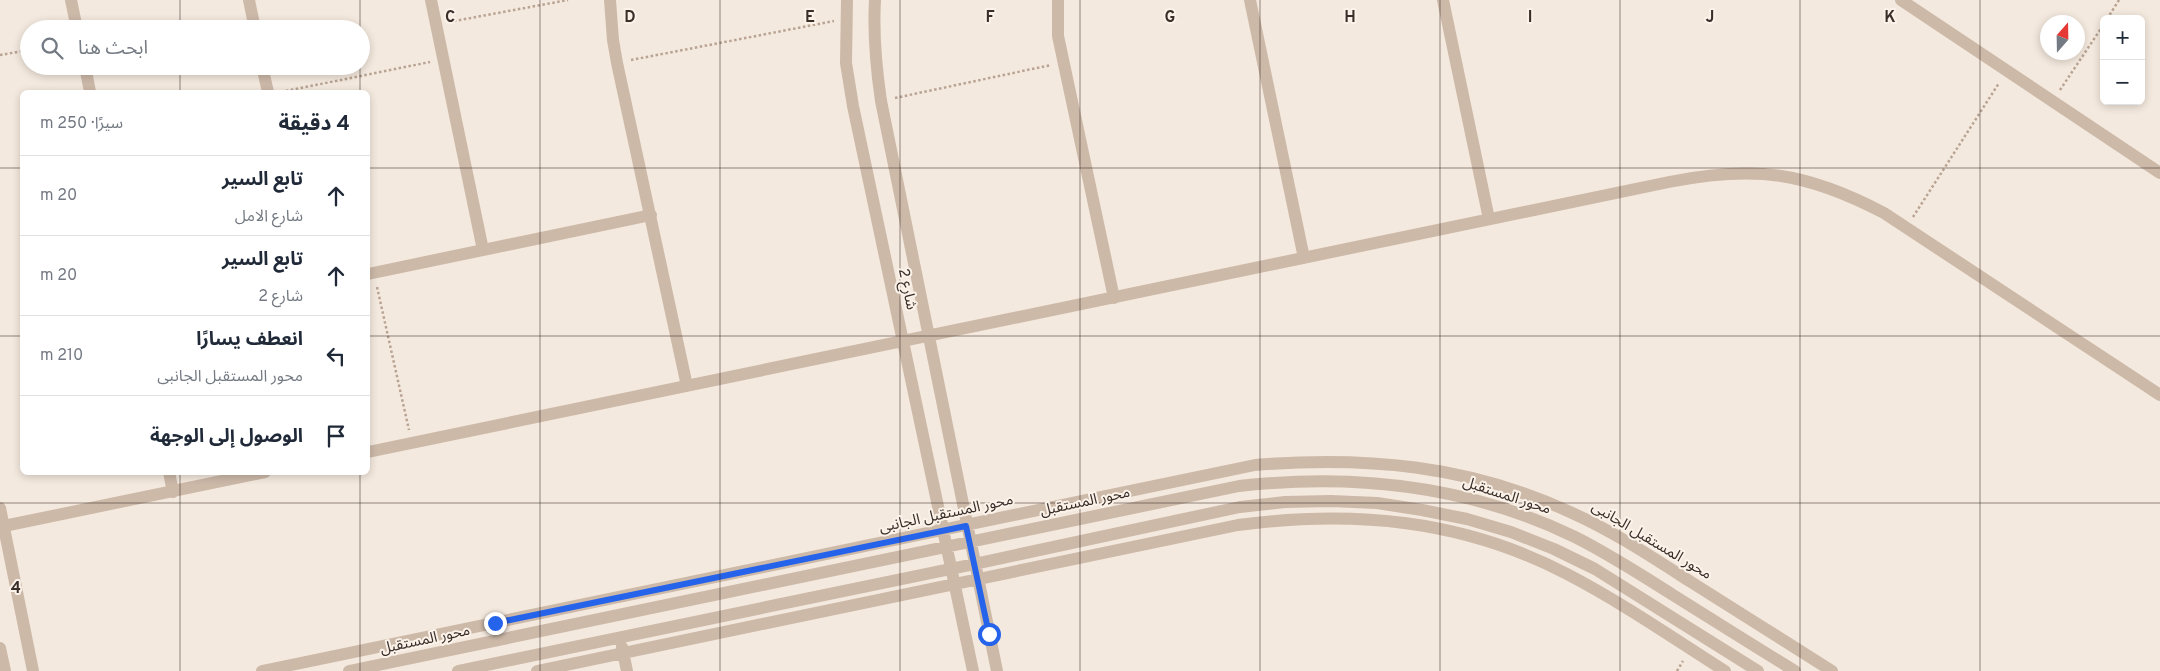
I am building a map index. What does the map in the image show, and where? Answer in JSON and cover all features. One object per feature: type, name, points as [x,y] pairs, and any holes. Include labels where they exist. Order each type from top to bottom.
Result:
[{"type":"street","points":[[71,0],[75,20]]},
{"type":"street","points":[[249,0],[253,20]]},
{"type":"street","points":[[431,0],[483,250]]},
{"type":"street","points":[[610,0],[617,63],[688,386]]},
{"type":"street","name":"شارع 2","points":[[846,0],[846,63],[853,106],[973,671]]},
{"type":"street","name":"شارع 2","points":[[875,0],[873,30],[875,66],[881,101],[997,671]]},
{"type":"street","points":[[1058,0],[1058,36],[1114,298]]},
{"type":"street","points":[[1250,0],[1304,258]]},
{"type":"street","points":[[1444,0],[1489,219]]},
{"type":"street","points":[[1902,0],[2160,173]]},
{"type":"street","points":[[87,75],[90,90]]},
{"type":"street","points":[[264,75],[268,90]]},
{"type":"street","points":[[370,452],[929,337],[1489,219],[1705,175],[1742,172],[1779,175],[1816,183],[1850,196],[1884,213],[2160,395]]},
{"type":"street","points":[[370,274],[651,215]]},
{"type":"street","name":"محور المستقبل الجانبى","points":[[262,671],[1255,465],[1308,461],[1344,461],[1415,467],[1468,477],[1511,489],[1570,511],[1617,536],[1832,671]]},
{"type":"street","points":[[169,475],[172,492]]},
{"type":"street","points":[[4,526],[252,475]]},
{"type":"street","name":"محور المستقبل","points":[[349,671],[1238,486],[1281,481],[1324,480],[1367,481],[1410,486],[1494,505],[1534,520],[1612,556],[1795,671]]},
{"type":"street","points":[[458,671],[951,569],[1240,506],[1285,502],[1331,501],[1404,507],[1467,519],[1511,532],[1554,549],[1595,569],[1758,671]]},
{"type":"street","points":[[0,508],[33,671]]},
{"type":"street","points":[[537,671],[1238,525],[1286,518],[1334,517],[1382,519],[1429,526],[1476,538],[1530,557],[1566,573],[1608,597],[1725,671]]},
{"type":"street","points":[[620,637],[628,671]]},
{"type":"street","points":[[0,648],[5,671]]},
{"type":"path","points":[[436,24],[568,0]]},
{"type":"path","points":[[2110,15],[2119,0]]},
{"type":"path","points":[[617,63],[845,19]]},
{"type":"path","points":[[2052,102],[2100,30]]},
{"type":"path","points":[[0,55],[20,52]]},
{"type":"path","points":[[370,74],[444,60]]},
{"type":"path","points":[[881,101],[1064,62]]},
{"type":"path","points":[[1906,228],[2007,71]]},
{"type":"path","points":[[289,90],[367,75]]},
{"type":"path","points":[[370,274],[412,442]]},
{"type":"route","points":[[495,623],[966,526],[989,634]]}]
